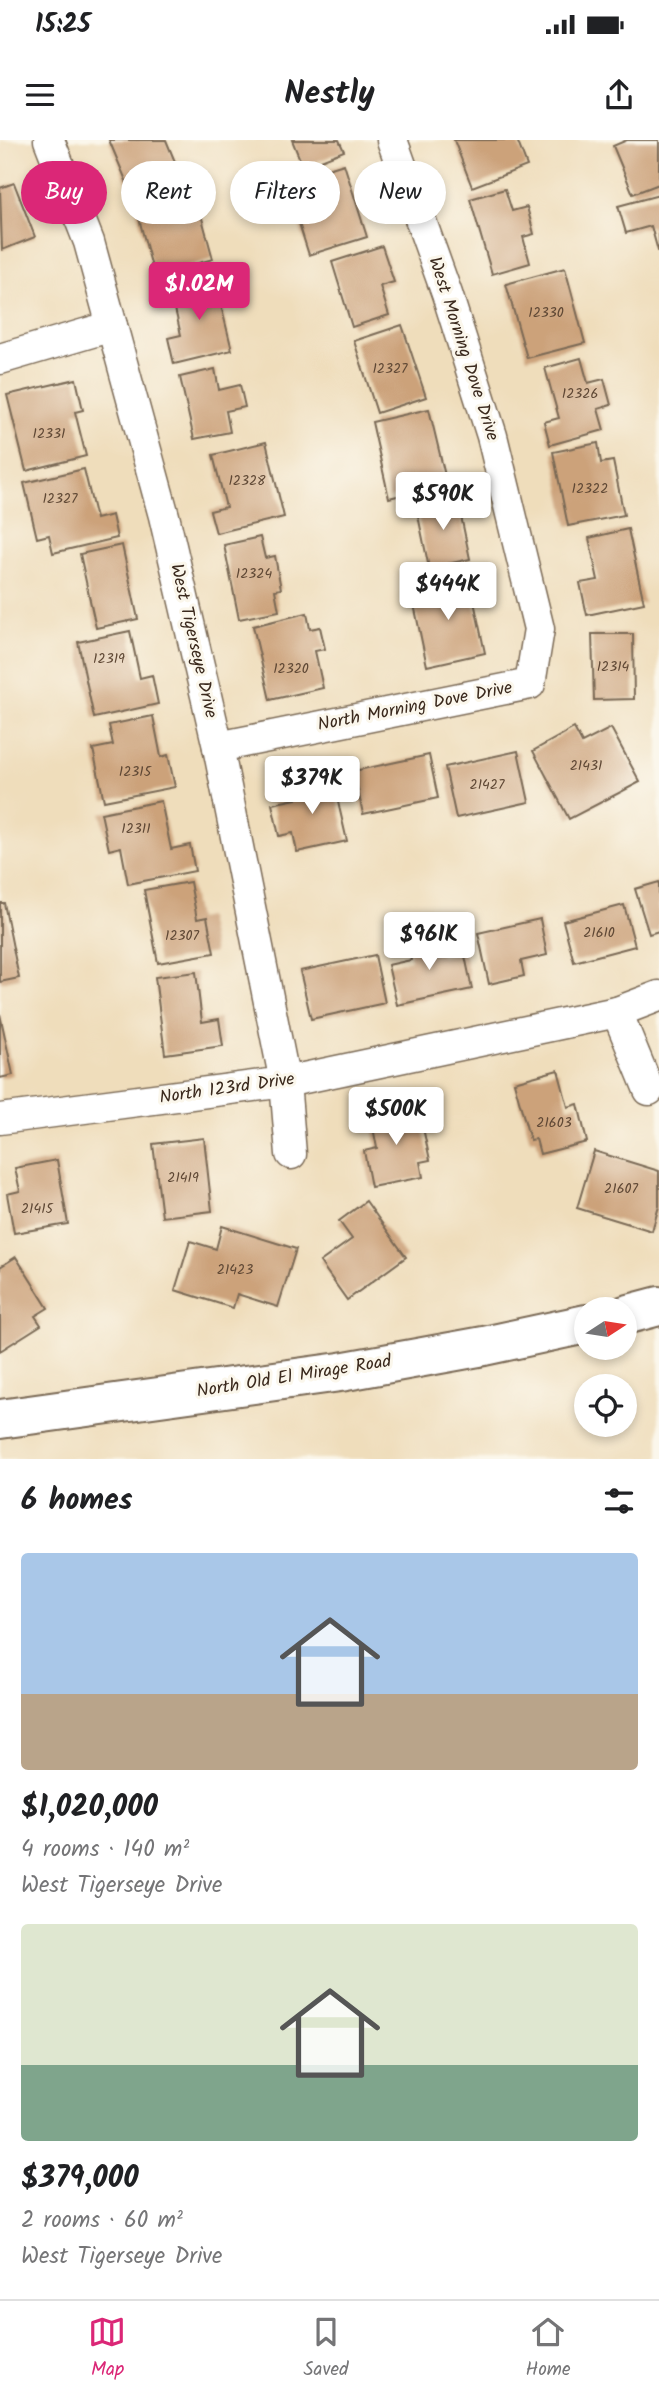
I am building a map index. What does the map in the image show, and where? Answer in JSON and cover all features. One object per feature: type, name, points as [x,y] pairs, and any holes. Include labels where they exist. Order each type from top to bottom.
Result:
[{"type":"street","name":"West Tigerseye Drive","points":[[50,140],[89,242],[164,516],[218,747],[285,1082],[292,1154]]},
{"type":"street","name":"West Morning Dove Drive","points":[[392,140],[447,294],[492,436],[539,629],[530,684]]},
{"type":"street","points":[[0,359],[112,326]]},
{"type":"street","name":"North Morning Dove Drive","points":[[218,747],[530,684]]},
{"type":"street","name":"North 123rd Drive","points":[[0,1119],[285,1082],[617,1012],[659,996]]},
{"type":"street","points":[[617,1012],[649,1090]]},
{"type":"street","points":[[637,1312],[659,1306]]},
{"type":"street","name":"North Old El Mirage Road","points":[[0,1419],[340,1372],[574,1327]]},
{"type":"building","points":[[109,140],[166,140],[175,161],[121,161],[121,169]]},
{"type":"building","points":[[292,140],[339,140],[344,151],[318,161],[301,161]]},
{"type":"building","points":[[454,140],[517,140],[527,166],[472,187]]},
{"type":"building","points":[[627,140],[659,140],[659,184],[633,194],[613,146]]},
{"type":"building","points":[[344,164],[354,196],[354,224],[363,224],[367,237],[309,255],[299,224],[340,224],[340,165]]},
{"type":"building","points":[[14,183],[21,201],[21,224],[30,224],[35,237],[2,250],[0,188]]},
{"type":"building","points":[[505,189],[512,211],[527,207],[534,234],[523,237],[530,263],[492,274],[470,199]]},
{"type":"building","points":[[659,195],[658,251],[651,226],[626,233],[618,206]]},
{"type":"building","points":[[140,224],[204,224],[213,259],[154,275]]},
{"type":"building","points":[[382,246],[394,282],[380,286],[389,315],[352,327],[332,262]]},
{"type":"building","points":[[565,268],[585,343],[527,358],[506,284]]},
{"type":"building","points":[[214,277],[232,350],[174,364],[168,338],[181,335],[170,287]]},
{"type":"building","points":[[402,325],[426,397],[377,413],[354,341]]},
{"type":"building","points":[[581,358],[588,383],[604,379],[611,405],[598,409],[604,430],[550,445],[544,422],[559,418],[545,368]]},
{"type":"building","points":[[215,369],[219,390],[240,385],[245,407],[226,411],[230,432],[194,439],[180,377]]},
{"type":"building","points":[[76,379],[83,410],[75,412],[86,456],[26,471],[7,395]]},
{"type":"building","points":[[429,409],[447,484],[389,498],[372,422]]},
{"type":"building","points":[[266,442],[284,517],[216,533],[210,511],[226,507],[213,455]]},
{"type":"building","points":[[598,443],[601,463],[613,461],[624,515],[568,526],[553,452]]},
{"type":"building","points":[[84,469],[96,519],[112,515],[117,538],[53,553],[49,535],[37,538],[24,483]]},
{"type":"building","points":[[457,497],[470,559],[429,568],[416,506]]},
{"type":"building","points":[[628,529],[644,603],[587,615],[580,583],[598,580],[589,538]]},
{"type":"building","points":[[260,537],[265,558],[275,556],[281,589],[275,590],[279,611],[239,619],[224,545]]},
{"type":"building","points":[[122,545],[138,619],[96,628],[80,554]]},
{"type":"building","points":[[469,578],[485,653],[427,666],[411,590]]},
{"type":"building","points":[[307,613],[310,629],[320,627],[325,649],[315,651],[323,688],[270,700],[253,626]]},
{"type":"building","points":[[130,631],[140,678],[152,675],[158,704],[94,718],[78,642]]},
{"type":"building","points":[[592,634],[633,634],[634,699],[594,700]]},
{"type":"building","points":[[153,716],[161,757],[168,755],[175,787],[104,801],[93,749],[113,745],[109,725]]},
{"type":"building","points":[[574,728],[582,743],[611,728],[640,782],[569,819],[533,751]]},
{"type":"building","points":[[518,751],[529,802],[456,818],[445,767]]},
{"type":"building","points":[[429,755],[438,798],[363,814],[354,771]]},
{"type":"building","points":[[332,776],[347,841],[297,852],[293,833],[279,836],[272,804],[296,799],[293,785]]},
{"type":"building","points":[[161,801],[171,849],[190,845],[195,871],[128,884],[121,847],[109,850],[101,813]]},
{"type":"building","points":[[190,882],[197,919],[207,917],[214,953],[158,963],[144,890]]},
{"type":"building","points":[[659,882],[659,931],[649,934],[635,889]]},
{"type":"building","points":[[0,903],[4,903],[19,978],[0,982]]},
{"type":"building","points":[[624,905],[635,946],[574,962],[563,921]]},
{"type":"building","points":[[540,919],[547,955],[521,961],[524,976],[489,984],[478,933]]},
{"type":"building","points":[[436,933],[441,956],[464,951],[472,989],[397,1005],[388,965],[411,960],[407,939]]},
{"type":"building","points":[[375,955],[385,1003],[311,1019],[300,971]]},
{"type":"building","points":[[196,972],[202,1022],[219,1019],[223,1046],[165,1054],[155,977]]},
{"type":"building","points":[[0,1014],[13,1075],[0,1078]]},
{"type":"building","points":[[558,1070],[568,1107],[578,1104],[587,1142],[540,1154],[536,1139],[530,1140],[514,1082]]},
{"type":"building","points":[[411,1104],[416,1130],[423,1128],[430,1160],[420,1162],[423,1177],[371,1187],[364,1151],[377,1148],[370,1112]]},
{"type":"building","points":[[204,1138],[212,1211],[162,1217],[153,1144]]},
{"type":"building","points":[[594,1151],[659,1171],[659,1206],[652,1231],[577,1208]]},
{"type":"building","points":[[57,1160],[68,1224],[14,1233],[7,1194],[20,1191],[15,1168]]},
{"type":"building","points":[[366,1201],[406,1257],[347,1300],[320,1262],[352,1239],[339,1221]]},
{"type":"building","points":[[222,1226],[296,1249],[278,1307],[237,1294],[233,1308],[175,1290],[190,1241],[216,1249]]},
{"type":"building","points":[[16,1257],[48,1308],[35,1316],[41,1325],[0,1351],[0,1267]]}]
